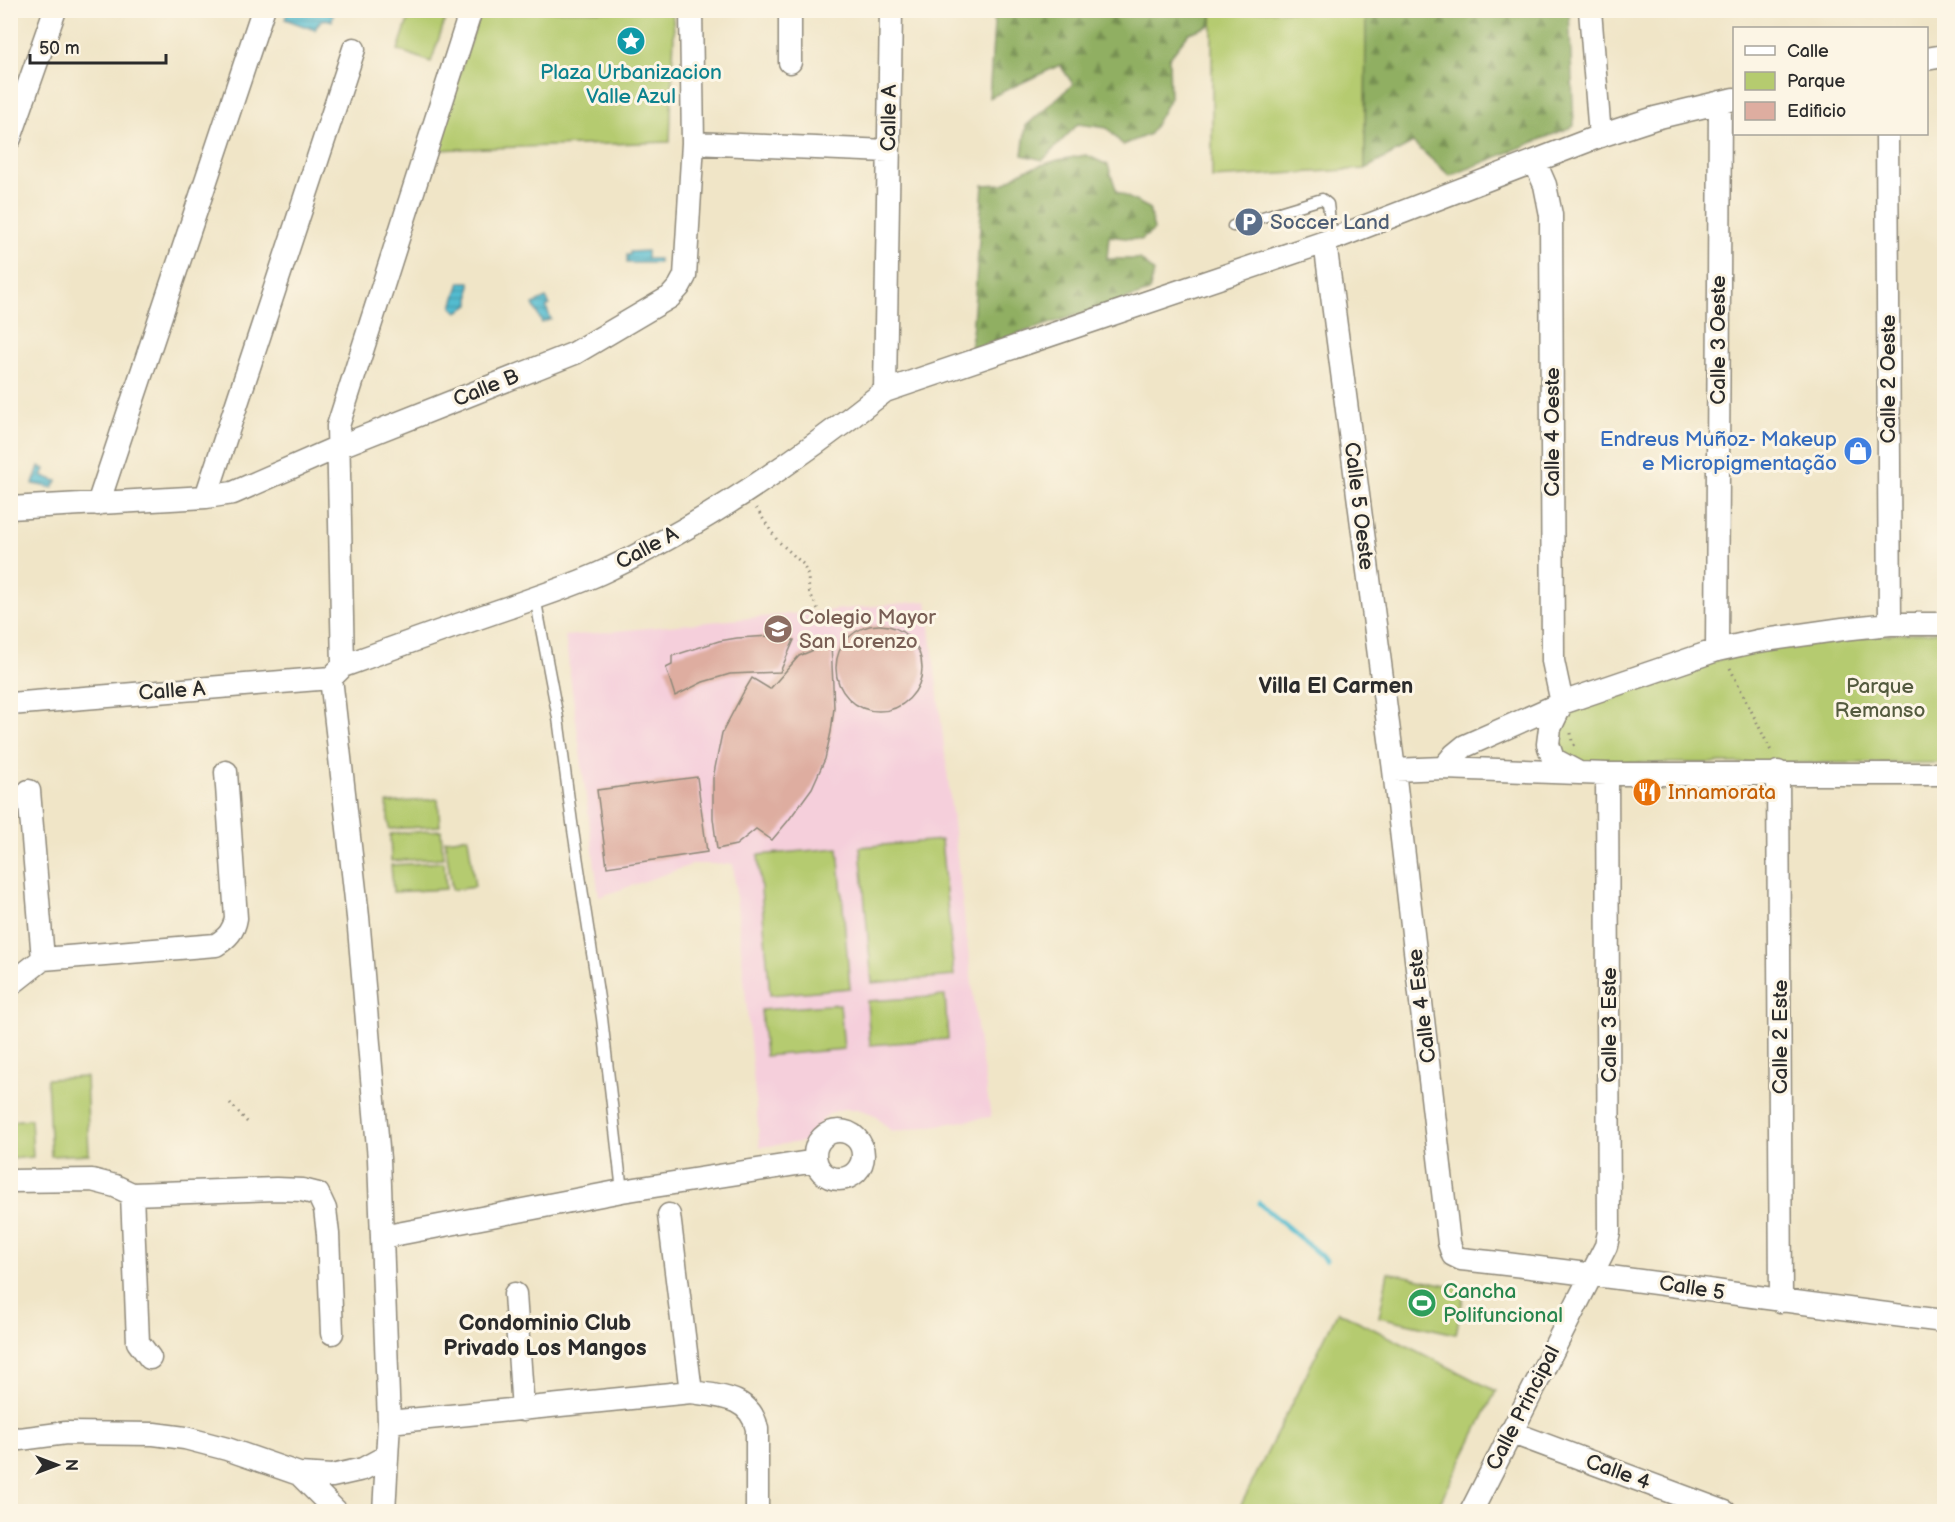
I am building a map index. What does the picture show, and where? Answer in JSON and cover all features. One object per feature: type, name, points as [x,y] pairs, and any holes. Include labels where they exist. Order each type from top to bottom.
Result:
[{"type":"street","points":[[10,138],[55,10]]},
{"type":"street","points":[[98,504],[263,10]]},
{"type":"street","points":[[384,1512],[389,1422],[379,1158],[337,672],[338,426],[471,10]]},
{"type":"street","name":"Calle B","points":[[10,508],[206,497],[232,492],[338,447],[575,353],[670,297],[685,276],[693,143],[691,10]]},
{"type":"street","points":[[790,10],[790,62]]},
{"type":"street","name":"Calle A","points":[[10,704],[337,672],[605,571],[721,508],[859,412],[885,391],[891,10]]},
{"type":"street","points":[[1590,10],[1600,136]]},
{"type":"street","points":[[206,497],[354,50]]},
{"type":"street","points":[[1928,59],[1944,56]]},
{"type":"street","points":[[885,391],[1329,241],[1600,136],[1655,118],[1727,101]]},
{"type":"street","name":"Calle 3 Oeste","points":[[1717,650],[1727,101]]},
{"type":"street","name":"Calle 2 Oeste","points":[[1887,135],[1890,624]]},
{"type":"street","points":[[693,143],[888,151]]},
{"type":"street","name":"Calle 4 Oeste","points":[[1535,162],[1545,185],[1551,215],[1553,661],[1562,703]]},
{"type":"street","name":"Calle 5 Oeste","points":[[1329,241],[1394,770]]},
{"type":"street","points":[[1443,768],[1454,754],[1466,746],[1562,703],[1717,650],[1758,641],[1890,624],[1944,624]]},
{"type":"street","points":[[1562,703],[1550,728],[1548,744],[1553,759],[1579,763],[1607,774],[1776,764],[1944,774]]},
{"type":"street","points":[[1394,770],[1579,763]]},
{"type":"street","name":"Calle 2 Este","points":[[1776,764],[1781,1301]]},
{"type":"street","name":"Calle 4 Este","points":[[1394,770],[1449,1243]]},
{"type":"street","points":[[10,984],[43,959],[216,945],[225,940],[235,926],[236,918],[226,772]]},
{"type":"street","name":"Calle 3 Este","points":[[1592,1273],[1606,1246],[1610,1215],[1607,774]]},
{"type":"street","points":[[29,791],[43,959]]},
{"type":"street","points":[[382,1238],[622,1191],[816,1161]]},
{"type":"street","points":[[10,1181],[92,1180],[115,1186],[132,1194],[276,1189],[302,1190],[318,1194],[325,1209],[328,1234],[332,1333]]},
{"type":"street","points":[[132,1194],[138,1342],[150,1358]]},
{"type":"street","points":[[669,1215],[691,1392]]},
{"type":"street","name":"Calle 5","points":[[1449,1243],[1453,1255],[1457,1258],[1592,1273],[1781,1301],[1944,1321]]},
{"type":"street","name":"Calle Principal","points":[[1471,1512],[1592,1273]]},
{"type":"street","points":[[515,1294],[522,1410]]},
{"type":"street","points":[[389,1422],[691,1392],[729,1397],[748,1409],[755,1417],[757,1429],[756,1512]]},
{"type":"street","name":"Calle 4","points":[[1510,1432],[1725,1512]]},
{"type":"street","points":[[10,1438],[20,1439],[66,1433],[154,1434],[185,1438],[227,1449],[299,1474],[332,1476],[363,1468],[387,1456]]},
{"type":"street","points":[[299,1474],[337,1512]]},
{"type":"lane","points":[[1233,226],[1322,199],[1328,204],[1329,241]]},
{"type":"lane","points":[[535,597],[558,718],[602,1018],[622,1191]]},
{"type":"path","points":[[754,504],[777,540],[802,564],[808,576],[809,591],[819,612]]},
{"type":"path","points":[[1717,650],[1730,666],[1776,764]]},
{"type":"path","points":[[1570,727],[1579,763]]},
{"type":"path","points":[[1761,755],[1776,764]]},
{"type":"path","points":[[230,1103],[250,1125]]},
{"type":"shaded area","points":[[927,601],[979,1043],[991,1117],[892,1132],[873,1114],[857,1109],[843,1109],[830,1113],[823,1119],[809,1141],[760,1147],[733,864],[694,864],[599,897],[565,636]]},
{"type":"green space","points":[[411,11],[448,11],[431,62],[398,50]]},
{"type":"green space","points":[[481,11],[672,11],[674,31],[670,142],[433,150]]},
{"type":"green space","points":[[995,11],[1212,11],[1212,25],[1189,33],[1169,58],[1170,98],[1150,134],[1123,145],[1107,128],[1078,124],[1043,160],[1022,155],[1026,126],[1073,84],[1060,65],[989,98]]},
{"type":"green space","points":[[1212,11],[1366,11],[1365,169],[1212,178]]},
{"type":"green space","points":[[1366,11],[1569,11],[1574,126],[1450,176],[1413,143],[1365,169]]},
{"type":"green space","points":[[1086,155],[1108,165],[1117,192],[1149,208],[1154,230],[1141,240],[1109,236],[1107,259],[1140,259],[1154,272],[1149,292],[971,349],[983,185],[1003,184],[1025,170],[1058,160]]},
{"type":"green space","name":"Parque Remanso","points":[[1944,631],[1944,763],[1585,763],[1569,758],[1559,743],[1559,726],[1564,718],[1573,712],[1659,678],[1709,662],[1761,649],[1812,641]]},
{"type":"green space","points":[[438,799],[440,826],[389,829],[387,803]]},
{"type":"green space","points":[[441,830],[443,858],[391,861],[390,834]]},
{"type":"green space","points":[[468,837],[475,887],[452,890],[445,840]]},
{"type":"green space","points":[[941,840],[954,976],[872,983],[860,847]]},
{"type":"green space","points":[[838,848],[850,988],[770,995],[758,855]]},
{"type":"green space","points":[[444,862],[446,889],[393,892],[391,865]]},
{"type":"green space","points":[[945,996],[948,1039],[870,1045],[867,1001]]},
{"type":"green space","points":[[840,1004],[844,1049],[765,1056],[761,1010]]},
{"type":"green space","points":[[86,1077],[89,1154],[51,1156],[47,1079]]},
{"type":"green space","points":[[31,1119],[33,1157],[11,1159],[11,1121]]},
{"type":"green space","name":"Cancha Polifuncional","points":[[1388,1272],[1465,1289],[1456,1334],[1379,1317]]},
{"type":"green space","points":[[1338,1311],[1496,1391],[1436,1511],[1238,1511]]},
{"type":"water","points":[[288,11],[333,13],[332,21],[326,19],[321,21],[315,30],[285,19]]},
{"type":"water","points":[[647,251],[647,259],[659,259],[659,263],[627,263],[627,255],[630,255],[630,252]]},
{"type":"water","points":[[460,282],[470,282],[470,305],[457,312],[452,307]]},
{"type":"water","points":[[546,298],[550,305],[546,307],[551,319],[542,323],[533,304]]},
{"type":"water","points":[[39,466],[45,469],[42,476],[57,481],[53,488],[33,484]]},
{"type":"building","points":[[871,625],[887,625],[910,637],[919,651],[922,668],[919,685],[910,699],[887,711],[871,711],[855,704],[843,692],[836,676],[836,660],[843,644],[855,632]]},
{"type":"building","points":[[771,636],[794,640],[780,672],[730,674],[703,682],[675,696],[666,668],[672,665],[672,656],[719,641]]},
{"type":"building","points":[[831,643],[834,708],[831,732],[825,759],[812,788],[772,840],[756,829],[736,845],[717,849],[713,818],[713,778],[722,733],[743,693],[752,678],[770,689],[799,656]]},
{"type":"building","points":[[697,777],[707,852],[607,867],[597,790]]},
{"type":"waterway","points":[[1259,1203],[1326,1260]]},
{"type":"place","name":"Plaza Urbanizacion Valle Azul","points":[[631,41]]},
{"type":"place","name":"Soccer Land","points":[[1249,222]]},
{"type":"place","name":"Endreus Muñoz- Makeup e Micropigmentação","points":[[1858,451]]},
{"type":"place","name":"Colegio Mayor San Lorenzo","points":[[778,629]]},
{"type":"place","name":"Innamorata","points":[[1647,792]]},
{"type":"place","name":"Cancha Polifuncional","points":[[1422,1303]]},
{"type":"district","name":"Villa El Carmen","points":[[1336,686]]},
{"type":"district","name":"Condominio Club Privado Los Mangos","points":[[545,1336]]}]
